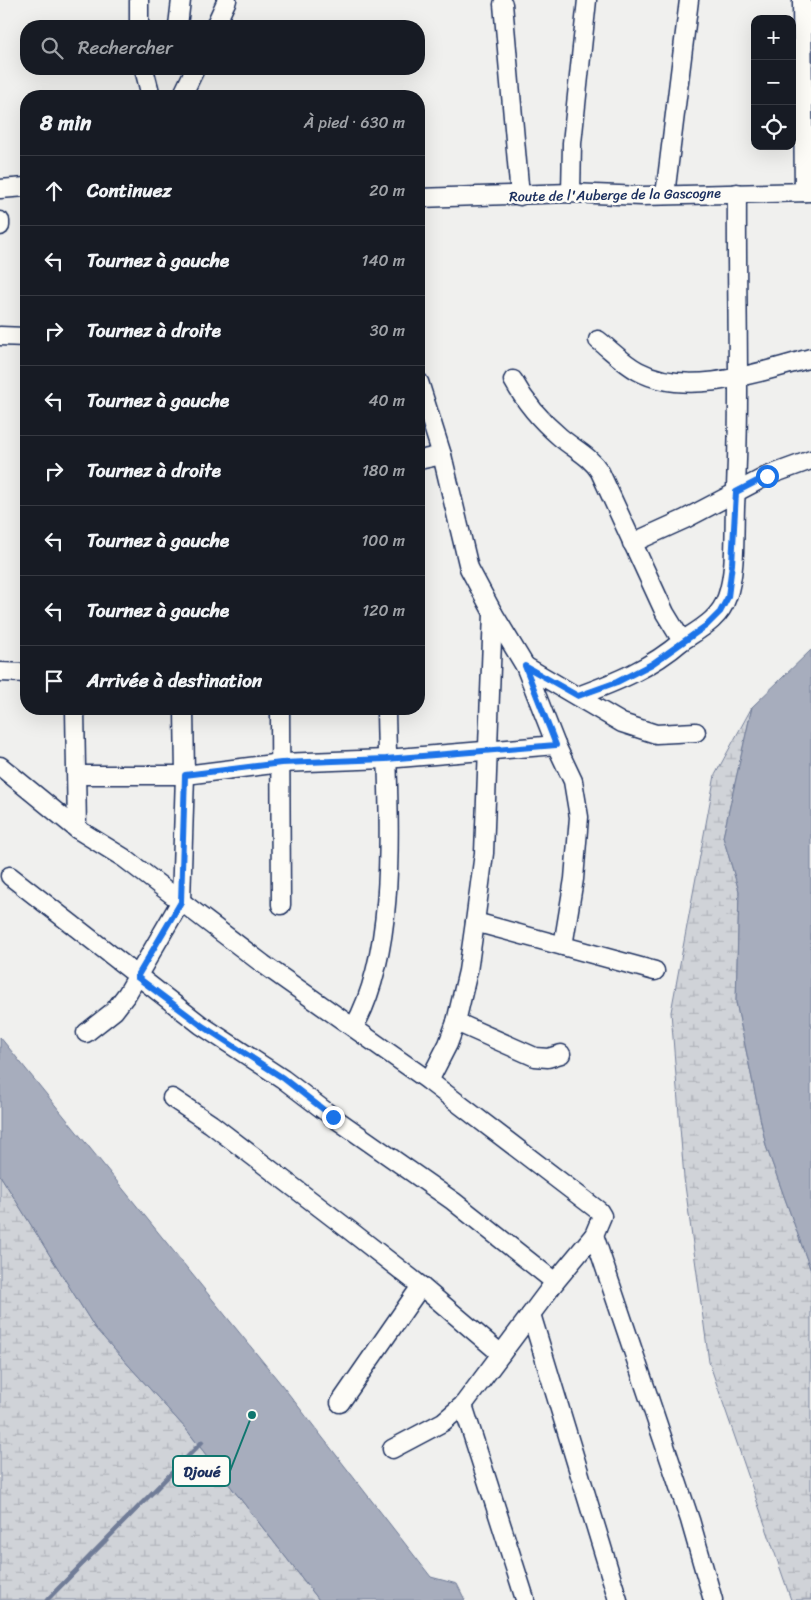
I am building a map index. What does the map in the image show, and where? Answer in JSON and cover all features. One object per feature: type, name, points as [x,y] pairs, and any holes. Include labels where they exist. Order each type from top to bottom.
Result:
[{"type":"street","points":[[139,0],[139,20]]},
{"type":"street","points":[[179,20],[181,0]]},
{"type":"street","points":[[218,20],[228,0]]},
{"type":"street","points":[[571,193],[572,143],[587,0]]},
{"type":"street","points":[[665,194],[689,0]]},
{"type":"street","points":[[802,0],[807,50],[808,192]]},
{"type":"street","points":[[503,4],[520,196]]},
{"type":"street","points":[[146,75],[149,90]]},
{"type":"street","points":[[180,75],[182,90]]},
{"type":"street","points":[[185,90],[192,75]]},
{"type":"street","points":[[0,189],[20,187]]},
{"type":"street","name":"Route de l'Auberge de la Gascogne","points":[[425,198],[571,193],[808,192]]},
{"type":"street","points":[[578,696],[617,682],[652,664],[707,625],[720,612],[728,597],[732,564],[739,417],[737,378],[737,193]]},
{"type":"street","points":[[0,221],[0,226]]},
{"type":"street","points":[[0,336],[20,337]]},
{"type":"street","points":[[598,340],[637,371],[657,379],[689,383],[737,378],[811,358]]},
{"type":"street","points":[[513,380],[523,399],[559,437],[586,455],[595,464],[665,613],[682,641]]},
{"type":"street","points":[[425,401],[442,455],[468,568],[525,666],[556,745],[573,781],[579,816],[574,879],[563,946]]},
{"type":"street","points":[[425,459],[442,455]]},
{"type":"street","points":[[632,543],[686,519],[767,476],[811,460]]},
{"type":"street","points":[[428,1080],[448,1044],[456,1022],[468,971],[475,922],[484,853],[493,613]]},
{"type":"street","points":[[525,666],[622,723],[656,734],[696,732]]},
{"type":"street","points":[[0,672],[20,672]]},
{"type":"street","points":[[75,715],[77,829]]},
{"type":"street","points":[[86,1033],[114,1011],[137,977],[181,902],[185,775],[184,715]]},
{"type":"street","points":[[280,715],[281,905]]},
{"type":"street","points":[[354,1027],[365,1007],[372,986],[386,901],[388,863],[386,715]]},
{"type":"street","points":[[77,775],[185,775],[281,763],[386,759],[556,745]]},
{"type":"street","points":[[0,766],[77,829],[124,858],[263,964],[428,1080],[590,1202],[602,1216],[594,1235],[555,1282],[464,1405],[443,1422],[392,1449]]},
{"type":"street","points":[[10,876],[137,977],[201,1025],[283,1078],[333,1117],[453,1201],[555,1282]]},
{"type":"street","points":[[475,922],[655,971]]},
{"type":"street","points":[[456,1022],[535,1057],[548,1058],[561,1054]]},
{"type":"street","points":[[172,1098],[211,1124],[421,1286],[501,1354]]},
{"type":"street","points":[[594,1235],[690,1520],[713,1600]]},
{"type":"street","points":[[340,1403],[421,1286]]},
{"type":"street","points":[[531,1314],[618,1600]]},
{"type":"street","points":[[464,1405],[525,1599]]},
{"type":"green space","points":[[752,707],[723,837],[739,891],[736,1002],[766,1146],[811,1271],[811,1600],[791,1600],[709,1362],[684,1178],[671,1012],[715,775]]},
{"type":"green space","points":[[0,1175],[95,1328],[186,1429],[319,1600],[0,1600]]},
{"type":"water","points":[[811,650],[811,1271],[766,1146],[736,1002],[739,891],[723,837],[752,707]]},
{"type":"water","points":[[0,1037],[281,1384],[431,1577],[457,1584],[465,1600],[319,1600],[186,1429],[95,1328],[0,1175]]},
{"type":"waterway","points":[[47,1600],[202,1442]]},
{"type":"place","name":"Djoué","points":[[252,1415]]},
{"type":"route","points":[[333,1117],[283,1078],[201,1025],[137,977],[181,902],[185,775],[281,763],[386,759],[556,745],[525,666],[578,696],[617,682],[652,664],[707,625],[720,612],[728,597],[736,492],[767,476]]}]
